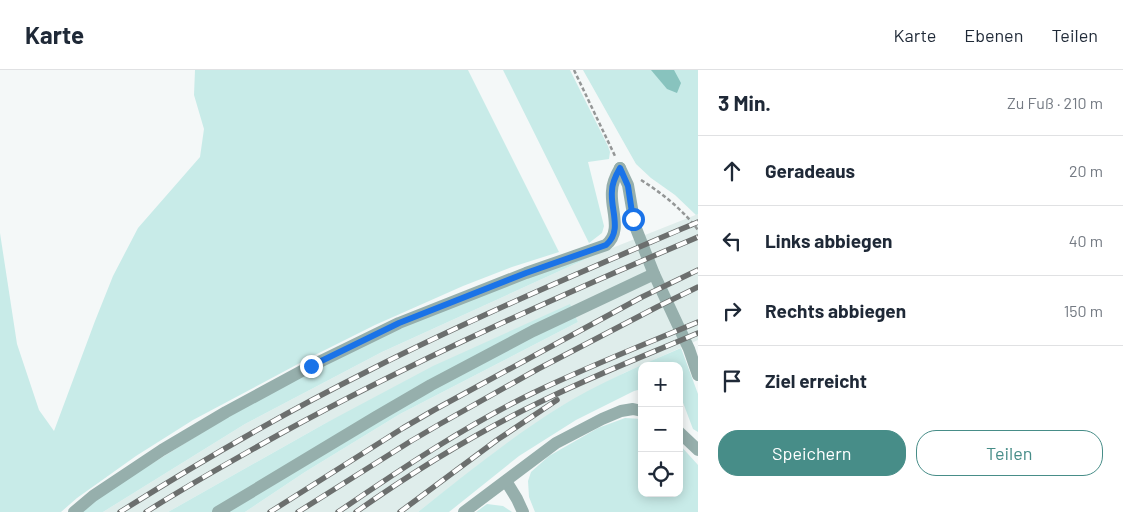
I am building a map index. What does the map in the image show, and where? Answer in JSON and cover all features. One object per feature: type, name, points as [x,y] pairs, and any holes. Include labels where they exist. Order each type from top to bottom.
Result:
[{"type":"lane","points":[[622,171],[628,186],[635,226],[654,274],[689,349],[698,375]]},
{"type":"lane","points":[[74,512],[93,496],[162,450],[226,412],[311,366],[408,319],[526,273],[606,245],[611,240],[615,231],[612,190],[614,182],[622,171]]},
{"type":"lane","points":[[218,512],[431,385],[533,331],[654,274]]},
{"type":"lane","points":[[464,512],[556,443],[621,411],[638,410]]},
{"type":"lane","points":[[683,436],[698,450]]},
{"type":"lane","points":[[506,481],[523,512]]},
{"type":"path","points":[[574,70],[622,171],[649,185],[683,213],[698,230]]},
{"type":"shaded area","points":[[195,70],[468,70],[559,252],[512,267],[463,286],[375,325],[313,356],[193,420],[136,456],[77,498],[61,512],[0,512],[0,233],[17,344],[39,410],[54,431],[113,276],[138,228],[200,157],[204,129],[194,95]]},
{"type":"shaded area","points":[[503,70],[570,70],[608,146],[610,152],[609,159],[588,162],[604,226],[602,233],[589,243]]},
{"type":"shaded area","points":[[583,70],[698,70],[698,214],[696,215],[675,195],[651,178],[636,164]]},
{"type":"shaded area","points":[[698,214],[698,340],[649,362],[638,362],[638,367],[558,408],[494,453],[418,512],[245,512],[305,472],[400,414],[578,322],[570,305],[324,424],[168,512],[103,512],[245,424],[382,352],[597,254]]},
{"type":"shaded area","points":[[597,254],[382,352],[245,424],[103,512],[82,512],[109,490],[221,421],[307,373],[396,328],[470,297]]},
{"type":"shaded area","points":[[570,304],[578,322],[400,414],[305,472],[245,512],[168,512],[324,424],[433,366]]},
{"type":"shaded area","points":[[681,348],[698,394],[698,432],[693,429],[683,403],[683,362],[650,362]]},
{"type":"shaded area","points":[[638,367],[638,390],[576,420],[519,456],[449,512],[418,512],[504,445],[558,408],[603,383]]},
{"type":"shaded area","points":[[625,418],[638,419],[638,497],[683,497],[683,448],[698,465],[698,512],[535,512],[529,497],[528,481],[531,472],[549,456],[598,428]]},
{"type":"shaded area","points":[[487,504],[503,506],[512,512],[476,512]]},
{"type":"water","points":[[651,70],[674,70],[681,83],[677,93],[667,89]]},
{"type":"railway","points":[[120,512],[243,438],[370,370],[492,312],[698,222]]},
{"type":"railway","points":[[146,512],[263,443],[382,380],[539,306],[698,237]]},
{"type":"railway","points":[[270,512],[434,410],[642,297],[698,270]]},
{"type":"railway","points":[[298,512],[440,424],[538,369],[698,287]]},
{"type":"railway","points":[[338,512],[385,480],[483,419],[574,374],[698,322]]},
{"type":"railway","points":[[356,512],[400,482],[491,427],[577,384],[698,333]]},
{"type":"railway","points":[[400,512],[497,440],[557,400]]},
{"type":"route","points":[[311,366],[399,323],[526,273],[606,245],[611,240],[615,231],[612,190],[620,168],[628,186],[633,219]]}]
